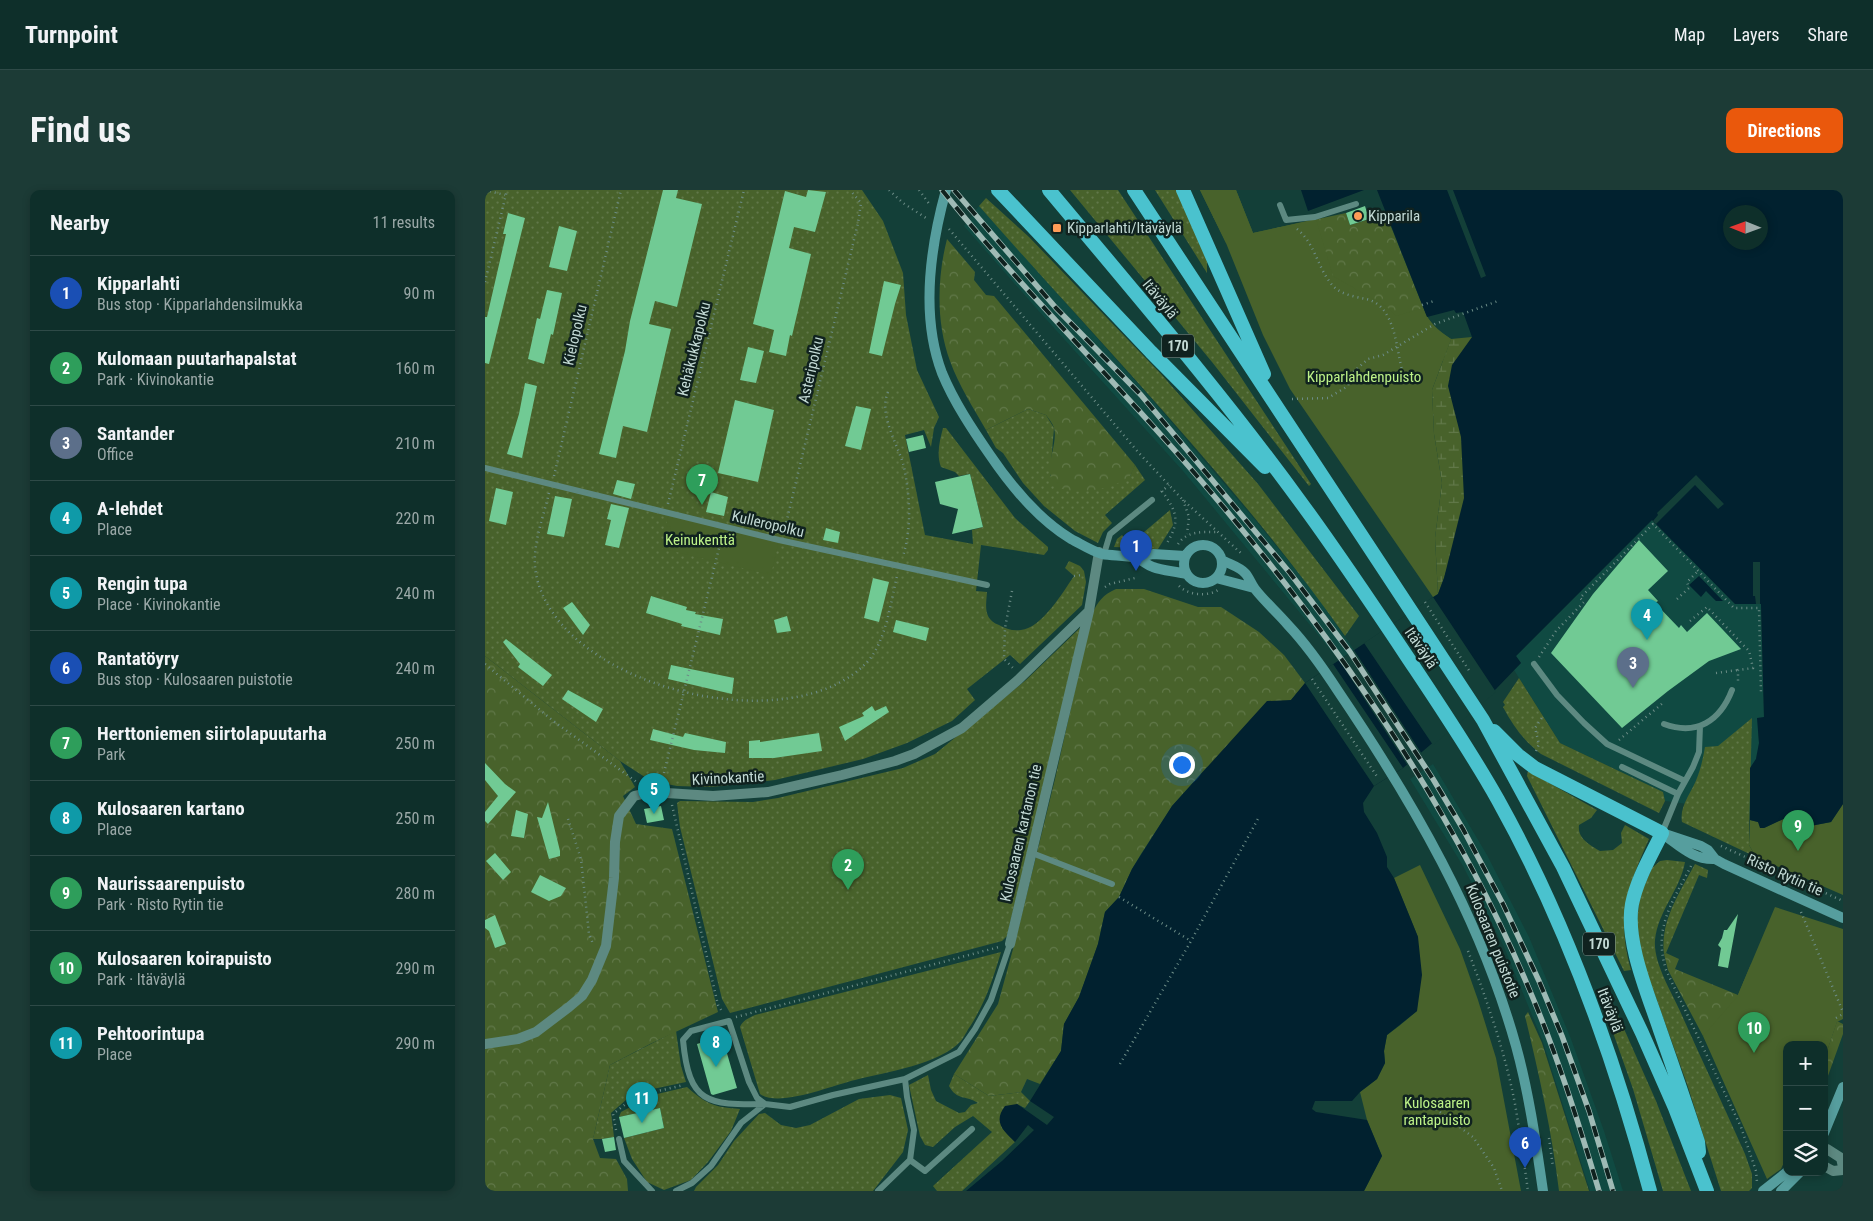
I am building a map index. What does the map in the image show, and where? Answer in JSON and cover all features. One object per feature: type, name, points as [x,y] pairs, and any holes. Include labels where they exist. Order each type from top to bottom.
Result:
[{"type":"highway","points":[[998,190],[1196,400],[1303,504]]},
{"type":"highway","name":"Itäväylä","points":[[1049,190],[1223,401],[1303,504],[1460,736],[1499,802],[1564,935],[1605,1042],[1650,1191]]},
{"type":"highway","name":"Itäväylä","points":[[1134,190],[1483,720],[1563,867],[1642,1033],[1675,1108],[1707,1191]]},
{"type":"highway","points":[[1183,190],[1279,409]]},
{"type":"highway","points":[[1483,720],[1518,755],[1535,768],[1662,833],[1644,869],[1632,904],[1631,919],[1634,943],[1646,988],[1698,1142],[1701,1174]]},
{"type":"main road","points":[[946,190],[934,245],[930,282],[929,301],[933,342],[942,373],[977,437],[1012,484],[1058,530],[1101,553],[1137,558],[1153,567],[1186,574]]},
{"type":"main road","points":[[1205,544],[1213,547],[1219,552],[1222,560],[1221,570],[1217,578],[1209,582],[1200,583],[1192,580],[1186,574],[1183,565],[1189,550],[1197,545],[1205,544]]},
{"type":"main road","points":[[1137,558],[1153,554],[1185,556]]},
{"type":"main road","name":"Kulosaaren puistotie","points":[[1222,560],[1245,572],[1254,588],[1288,624],[1325,671],[1392,774],[1427,833],[1457,890],[1495,979],[1521,1069],[1543,1191]]},
{"type":"main road","points":[[1217,578],[1254,588]]},
{"type":"main road","name":"Risto Rytin tie","points":[[1662,833],[1701,846],[1708,850],[1715,859],[1843,918]]},
{"type":"main road","points":[[1825,1131],[1843,1087]]},
{"type":"main road","points":[[1763,1191],[1783,1175]]},
{"type":"main road","points":[[1781,1191],[1796,1176]]},
{"type":"street","name":"Kulosaaren kartanon tie","points":[[1010,944],[1101,553]]},
{"type":"street","name":"Kivinokantie","points":[[485,1044],[519,1039],[536,1032],[582,996],[598,967],[606,946],[619,816],[634,796],[651,792],[713,796],[768,792],[895,761],[933,745],[962,728],[1021,678],[1089,605]]},
{"type":"street","points":[[1828,1150],[1841,1158],[1843,1168],[1833,1171],[1828,1168]]},
{"type":"lane","points":[[1280,205],[1286,220],[1315,216],[1356,204]]},
{"type":"lane","name":"Kulleropolku","points":[[485,468],[782,541],[899,568],[987,585]]},
{"type":"lane","points":[[1101,553],[1110,534],[1152,500]]},
{"type":"lane","points":[[1534,664],[1557,695],[1607,744],[1685,781]]},
{"type":"lane","points":[[1664,724],[1684,729],[1700,726],[1713,719],[1728,699],[1732,690]]},
{"type":"lane","points":[[1662,833],[1678,794],[1699,752],[1700,726]]},
{"type":"lane","points":[[1622,767],[1678,794]]},
{"type":"lane","points":[[1032,853],[1112,884]]},
{"type":"lane","name":"Kulosaaren kartanon tie","points":[[692,1083],[701,1094],[716,1103],[733,1105],[765,1104],[790,1108],[842,1093],[905,1079],[959,1052],[975,1029],[991,1000],[1010,944]]},
{"type":"lane","points":[[676,1191],[692,1183],[711,1166],[741,1123],[765,1104],[757,1098],[749,1082],[729,1020],[691,1032],[683,1040],[685,1063],[692,1083]]},
{"type":"lane","points":[[878,1191],[910,1160],[915,1130],[907,1097],[905,1079]]},
{"type":"lane","points":[[910,1160],[925,1171],[973,1128]]},
{"type":"lane","points":[[619,1140],[624,1161],[653,1191]]},
{"type":"lane","points":[[689,1191],[692,1183]]},
{"type":"path","points":[[485,190],[505,195]]},
{"type":"path","points":[[485,282],[507,190]]},
{"type":"path","name":"Kielopolku","points":[[621,190],[536,546],[536,575],[540,588],[556,617],[574,639],[624,671],[654,683],[712,698],[732,700],[777,700],[813,693],[841,682],[864,664],[876,648],[881,636],[906,546],[910,508],[901,459],[885,414],[888,392]]},
{"type":"path","name":"Kehäkukkapolku","points":[[666,513],[744,190]]},
{"type":"path","name":"Asteripolku","points":[[782,541],[861,203],[850,190]]},
{"type":"path","points":[[889,190],[903,203],[926,218]]},
{"type":"path","points":[[1286,220],[1306,236],[1325,275],[1335,288],[1356,298],[1368,299],[1384,310],[1393,328],[1402,370]]},
{"type":"path","points":[[966,249],[1138,452],[1182,499],[1229,542]]},
{"type":"path","points":[[1422,305],[1434,301]]},
{"type":"path","points":[[1292,399],[1328,398],[1337,394],[1348,386],[1350,376],[1368,359],[1383,354],[1435,324],[1498,301]]},
{"type":"path","points":[[1162,491],[1174,508],[1177,518],[1175,528],[1164,548],[1163,554]]},
{"type":"path","points":[[1182,499],[1189,517],[1187,534],[1217,532]]},
{"type":"path","points":[[1534,664],[1556,631],[1584,602],[1580,598],[1653,524],[1734,608],[1759,608],[1761,694]]},
{"type":"path","points":[[664,774],[724,527]]},
{"type":"path","points":[[1677,599],[1689,588],[1687,582],[1698,571]]},
{"type":"path","points":[[1089,605],[1110,584],[1135,578]]},
{"type":"path","points":[[1175,581],[1182,589],[1195,594],[1214,593]]},
{"type":"path","points":[[1012,591],[1005,628],[1005,659],[1021,678]]},
{"type":"path","points":[[1425,602],[1471,673]]},
{"type":"path","points":[[1690,622],[1707,607],[1749,651],[1753,668],[1716,673]]},
{"type":"path","points":[[485,664],[552,720],[651,792]]},
{"type":"path","points":[[1732,690],[1737,687],[1738,670]]},
{"type":"path","points":[[1312,679],[1381,782]]},
{"type":"path","points":[[1612,746],[1664,702]]},
{"type":"path","points":[[1535,754],[1539,744],[1535,728],[1543,716]]},
{"type":"path","points":[[669,793],[718,1005],[729,1020],[1010,944]]},
{"type":"path","points":[[1120,1064],[1191,941],[1259,816]]},
{"type":"path","points":[[568,819],[581,859],[589,934],[595,949],[598,967]]},
{"type":"path","points":[[1713,842],[1843,901]]},
{"type":"path","points":[[1693,863],[1663,925],[1660,945],[1661,955],[1666,970],[1741,1127],[1757,1177]]},
{"type":"path","points":[[1119,897],[1191,941]]},
{"type":"path","points":[[1803,900],[1801,913],[1843,1013],[1836,1018]]},
{"type":"path","points":[[1465,943],[1485,995],[1504,1059],[1514,1103],[1528,1191]]},
{"type":"path","points":[[619,1140],[613,1114],[636,1096],[692,1083]]},
{"type":"path","points":[[1420,1097],[1473,1137],[1494,1168],[1502,1191]]},
{"type":"shaded area","points":[[1301,190],[1364,190],[1308,211]]},
{"type":"shaded area","points":[[1377,190],[1843,190],[1843,804],[1831,822],[1805,827],[1790,816],[1764,828],[1760,828],[1758,822],[1750,820],[1750,768],[1756,759],[1759,743],[1757,718],[1764,717],[1761,604],[1735,604],[1652,520],[1516,656],[1521,663],[1496,689],[1403,768],[1374,786],[1363,803],[1364,812],[1377,833],[1387,857],[1387,867],[1394,878],[1418,937],[1422,975],[1417,1011],[1387,1035],[1384,1051],[1385,1063],[1377,1079],[1352,1101],[1315,1101],[1312,1109],[1316,1112],[1367,1120],[1382,1156],[1364,1191],[966,1191],[1002,1161],[1034,1130],[1028,1125],[1015,1142],[1001,1126],[1001,1112],[1005,1106],[1017,1104],[1047,1125],[1054,1117],[1030,1101],[1061,1051],[1064,1024],[1079,997],[1098,944],[1105,912],[1119,897],[1132,869],[1172,806],[1267,701],[1291,700],[1305,683],[1438,594],[1444,578],[1464,498],[1461,437],[1448,386],[1452,365],[1472,337],[1463,312],[1456,313],[1454,310],[1427,317]]},
{"type":"shaded area","points":[[979,206],[1150,397],[1256,521],[1314,592],[1354,650],[1339,660],[1183,471],[964,226]]},
{"type":"shaded area","points":[[1652,520],[1735,604],[1761,604],[1764,718],[1758,734],[1759,743],[1756,759],[1750,769],[1750,812],[1665,801],[1663,792],[1560,743],[1514,670],[1521,663],[1516,656]]},
{"type":"shaded area","points":[[1699,576],[1723,601],[1716,601],[1706,591],[1701,597],[1689,585]]},
{"type":"shaded area","points":[[1433,764],[1487,855],[1529,937],[1571,1039],[1623,1191],[1590,1191],[1543,1042],[1504,947],[1463,866],[1410,779]]},
{"type":"green space","points":[[485,190],[862,190],[883,221],[903,273],[906,315],[917,370],[939,417],[934,428],[931,447],[924,430],[905,435],[925,535],[973,544],[972,530],[983,527],[970,474],[959,476],[955,472],[941,467],[939,447],[943,428],[946,428],[1015,518],[1048,547],[1044,555],[981,545],[976,591],[987,592],[987,612],[990,619],[1004,628],[1015,630],[1029,628],[1037,623],[1058,600],[1074,576],[1065,568],[1069,561],[1080,566],[1084,571],[1086,582],[1082,605],[1020,664],[1010,655],[967,689],[975,700],[952,721],[907,743],[863,759],[775,780],[711,787],[677,786],[651,781],[620,761],[485,656]]},
{"type":"green space","points":[[1070,190],[1118,190],[1311,484],[1309,486],[1212,362]]},
{"type":"green space","points":[[1155,190],[1177,190],[1207,256],[1207,273]]},
{"type":"green space","points":[[1200,190],[1236,190],[1253,233],[1346,213],[1350,225],[1386,214],[1427,317],[1436,329],[1451,339],[1443,361],[1226,243]]},
{"type":"green space","name":"Kipparlahdenpuisto","points":[[1200,190],[1236,190],[1253,233],[1316,219],[1333,276],[1387,307],[1396,316],[1423,308],[1434,326],[1451,339],[1432,390],[1434,434],[1442,483],[1435,538],[1438,594],[1433,597],[1290,389],[1263,335],[1226,243]]},
{"type":"green space","points":[[986,198],[1029,237],[1161,374],[1258,484],[1359,616],[1345,636],[1260,524],[1168,416],[979,206]]},
{"type":"green space","points":[[947,239],[975,272],[974,280],[986,295],[994,296],[1135,465],[1130,476],[1123,481],[1101,489],[1088,491],[1065,490],[1056,485],[1051,478],[1050,466],[1055,434],[1053,425],[1046,415],[1028,409],[986,430],[966,396],[945,346],[939,300],[941,269]]},
{"type":"green space","points":[[1472,337],[1504,392],[1438,594],[1435,538],[1442,483],[1434,434],[1432,390],[1451,339]]},
{"type":"green space","points":[[1028,409],[1046,415],[1054,428],[1050,476],[1130,476],[1135,465],[1145,480],[1105,515],[1112,523],[1103,532],[1098,543],[1075,531],[1044,506],[1023,483],[1003,453],[996,448],[986,430]]},
{"type":"green space","points":[[1170,510],[1173,525],[1158,549],[1114,547],[1117,539],[1122,535],[1130,544]]},
{"type":"green space","name":"Keinukenttä","points":[[669,513],[779,540],[771,575],[660,548],[662,539],[667,540],[671,527],[666,526]]},
{"type":"green space","points":[[1116,589],[1144,589],[1198,607],[1221,607],[1259,632],[1284,655],[1305,683],[1291,700],[1206,768],[1172,806],[1132,869],[1119,897],[1105,912],[1098,944],[1079,997],[1064,1024],[1061,1051],[1040,1084],[1027,1079],[1021,1092],[989,1096],[954,1074],[998,1004],[1055,779],[1092,614],[1101,599]]},
{"type":"green space","points":[[1082,626],[1007,936],[1002,941],[730,1013],[722,999],[680,827],[677,803],[680,801],[753,802],[778,798],[903,768],[935,754],[1026,680]]},
{"type":"green space","points":[[485,656],[620,761],[635,787],[623,796],[636,824],[672,829],[718,1012],[610,1065],[593,1139],[600,1158],[616,1159],[627,1179],[628,1191],[485,1191]]},
{"type":"green space","points":[[1519,678],[1560,743],[1663,792],[1665,801],[1659,813],[1541,754],[1529,744],[1515,727],[1503,707],[1505,705],[1503,702]]},
{"type":"green space","points":[[1752,718],[1749,845],[1756,857],[1682,822],[1682,810],[1695,783],[1705,747],[1718,746]]},
{"type":"green space","points":[[1528,771],[1597,810],[1591,818],[1579,825],[1579,830],[1585,841],[1600,851],[1613,850],[1622,843],[1621,833],[1625,825],[1649,839],[1635,872],[1627,903],[1625,935],[1631,970],[1624,971],[1527,776]]},
{"type":"green space","points":[[1843,804],[1843,895],[1756,857],[1749,845],[1750,820],[1758,822],[1764,828],[1790,816],[1805,827],[1831,822]]},
{"type":"green space","points":[[1660,861],[1685,862],[1679,882],[1664,910],[1657,929],[1655,949],[1657,958],[1663,976],[1745,1154],[1752,1174],[1752,1188],[1749,1191],[1721,1191],[1687,1084],[1641,956],[1637,921],[1640,896],[1652,868]]},
{"type":"green space","points":[[1695,864],[1708,870],[1707,878],[1699,875],[1664,954],[1665,930],[1668,918]]},
{"type":"green space","name":"Kulosaaren rantapuisto","points":[[1420,865],[1460,949],[1496,1058],[1521,1191],[1364,1191],[1382,1156],[1367,1120],[1360,1092],[1377,1079],[1385,1063],[1384,1051],[1387,1035],[1417,1011],[1418,937],[1394,878]]},
{"type":"green space","points":[[1775,907],[1843,929],[1843,1019],[1837,1022],[1828,1048],[1828,1041],[1783,1041],[1783,1165],[1781,1169],[1767,1179],[1703,1036],[1737,997]]},
{"type":"green space","points":[[1001,952],[981,1007],[961,1041],[951,1049],[926,1062],[806,1094],[793,1097],[769,1098],[760,1094],[740,1027],[748,1018]]},
{"type":"green space","points":[[1666,953],[1679,959],[1675,969],[1738,995],[1751,964],[1742,1014],[1703,1036],[1668,970],[1664,954]]},
{"type":"green space","points":[[1605,986],[1656,1101],[1691,1191],[1663,1191],[1633,1089],[1605,1010]]},
{"type":"green space","points":[[1528,1012],[1542,1043],[1589,1191],[1559,1191],[1545,1103],[1525,1016]]},
{"type":"green space","points":[[1837,1021],[1843,1024],[1843,1034],[1828,1076],[1828,1048]]},
{"type":"green space","points":[[676,1031],[681,1066],[686,1082],[634,1093],[611,1113],[614,1137],[593,1139],[610,1065]]},
{"type":"green space","points":[[954,1074],[989,1096],[1021,1092],[1030,1101],[1025,1108],[1017,1104],[1002,1128],[1015,1142],[962,1191],[937,1191],[933,1186],[992,1132],[973,1116],[955,1127],[933,1147],[925,1145],[920,1136],[909,1085],[928,1075],[931,1090],[936,1101],[959,1113],[965,1112],[971,1105],[978,1103],[959,1096],[952,1091],[949,1086]]},
{"type":"green space","points":[[687,1087],[700,1098],[712,1104],[740,1109],[731,1131],[708,1162],[691,1180],[664,1190],[647,1182],[632,1159],[624,1138],[664,1128],[660,1108],[619,1117],[621,1112],[653,1095]]},
{"type":"green space","points":[[890,1095],[901,1098],[908,1130],[903,1152],[873,1191],[694,1191],[718,1165],[734,1141],[759,1114],[765,1113],[781,1125],[796,1128],[810,1125],[859,1099]]},
{"type":"pier","points":[[1447,190],[1453,190],[1486,276],[1481,278]]},
{"type":"pier","points":[[1696,475],[1724,504],[1718,509],[1695,485],[1656,524],[1653,521],[1658,515],[1657,513]]},
{"type":"pier","points":[[1753,562],[1760,562],[1760,604],[1756,604],[1755,596],[1753,596]]},
{"type":"pier","points":[[1433,597],[1496,692],[1433,745],[1364,643]]},
{"type":"pier","points":[[1354,650],[1422,754],[1408,766],[1339,660]]},
{"type":"pier","points":[[1333,664],[1403,768],[1374,786],[1305,683]]},
{"type":"building","points":[[663,190],[678,190],[676,198],[702,204],[677,307],[655,301],[649,324],[671,329],[647,432],[623,426],[616,458],[599,454]]},
{"type":"building","points":[[808,190],[826,192],[815,232],[794,227],[789,248],[811,254],[786,356],[769,352],[774,330],[753,324],[785,191],[806,197]]},
{"type":"building","name":"Kipparila","points":[[1365,206],[1369,219],[1350,225],[1346,213]]},
{"type":"building","points":[[508,213],[525,218],[489,364],[485,363],[485,317],[487,317],[506,234],[503,234]]},
{"type":"building","points":[[559,226],[577,231],[567,271],[549,267]]},
{"type":"building","points":[[884,281],[901,285],[882,356],[869,353]]},
{"type":"building","points":[[547,290],[562,293],[553,335],[551,334],[544,364],[528,359],[537,318],[540,319]]},
{"type":"building","points":[[748,347],[764,351],[756,383],[740,380]]},
{"type":"building","points":[[525,383],[537,386],[522,458],[507,454],[519,414]]},
{"type":"building","points":[[735,400],[774,410],[758,482],[718,473]]},
{"type":"building","points":[[856,406],[871,409],[861,450],[845,446]]},
{"type":"building","points":[[923,435],[926,448],[909,452],[906,439]]},
{"type":"building","points":[[970,474],[983,527],[952,534],[958,509],[940,504],[935,482]]},
{"type":"building","points":[[617,480],[635,484],[631,499],[613,494]]},
{"type":"building","points":[[496,488],[513,492],[506,525],[489,521]]},
{"type":"building","points":[[711,492],[728,497],[724,516],[706,512]]},
{"type":"building","points":[[555,496],[572,499],[564,537],[547,534]]},
{"type":"building","points":[[611,504],[629,508],[619,548],[605,545],[611,520],[607,519]]},
{"type":"building","points":[[826,528],[840,532],[838,543],[823,540]]},
{"type":"building","points":[[1639,540],[1668,571],[1648,590],[1658,601],[1655,603],[1679,628],[1681,625],[1687,632],[1707,613],[1741,649],[1709,661],[1622,728],[1551,653],[1593,594]]},
{"type":"building","points":[[873,578],[889,582],[879,622],[864,618]]},
{"type":"building","points":[[651,596],[687,607],[686,610],[696,612],[695,614],[723,619],[720,635],[681,626],[682,624],[646,613]]},
{"type":"building","points":[[572,602],[590,625],[583,635],[563,608]]},
{"type":"building","points":[[787,616],[791,631],[777,633],[774,620]]},
{"type":"building","points":[[896,620],[929,628],[926,641],[893,632]]},
{"type":"building","points":[[506,639],[552,675],[543,686],[518,667],[520,664],[503,642]]},
{"type":"building","points":[[671,665],[734,678],[732,694],[668,679]]},
{"type":"building","points":[[568,690],[603,709],[596,722],[562,699]]},
{"type":"building","points":[[872,706],[875,711],[886,706],[889,712],[845,741],[839,727],[864,716],[862,713]]},
{"type":"building","points":[[653,729],[683,737],[685,733],[726,742],[725,753],[694,750],[650,740]]},
{"type":"building","points":[[819,733],[822,751],[774,758],[749,758],[749,741],[760,740],[760,742]]},
{"type":"building","points":[[485,763],[505,784],[516,792],[488,824],[485,821],[485,812],[498,796],[485,780]]},
{"type":"building","points":[[548,802],[560,851],[560,856],[549,859],[537,817],[542,818]]},
{"type":"building","points":[[661,806],[664,820],[647,823],[644,809]]},
{"type":"building","points":[[516,810],[528,814],[524,838],[511,836]]},
{"type":"building","points":[[495,853],[511,872],[503,880],[486,861]]},
{"type":"building","points":[[540,875],[566,888],[561,896],[549,901],[531,892]]},
{"type":"building","points":[[1738,914],[1728,968],[1718,966],[1721,948],[1718,945],[1724,930],[1727,930]]},
{"type":"building","points":[[495,915],[506,944],[495,948],[489,931],[485,928],[485,920]]},
{"type":"building","points":[[722,1036],[737,1088],[713,1095],[711,1094],[697,1044]]},
{"type":"building","points":[[660,1108],[664,1128],[624,1138],[619,1117]]},
{"type":"building","points":[[614,1137],[616,1150],[605,1152],[602,1139]]},
{"type":"railway","points":[[942,190],[1004,263],[1165,440],[1246,534],[1339,655],[1382,718],[1423,782],[1461,848],[1496,915],[1548,1035],[1575,1112],[1599,1191]]},
{"type":"railway","points":[[954,190],[1056,308],[1141,395],[1290,573],[1350,652],[1433,779],[1463,829],[1503,904],[1562,1036],[1589,1111],[1613,1191]]},
{"type":"place","name":"Kipparila","points":[[1358,216]]},
{"type":"place","name":"Kipparlahti/Itäväylä","points":[[1057,228]]},
{"type":"place","name":"Herttoniemen siirtolapuutarha","points":[[702,505]]},
{"type":"place","name":"Kipparlahti","points":[[1136,571]]},
{"type":"place","name":"A-lehdet","points":[[1647,640]]},
{"type":"place","name":"Santander","points":[[1633,688]]},
{"type":"place","name":"Rengin tupa","points":[[654,814]]},
{"type":"place","name":"Naurissaarenpuisto","points":[[1798,851]]},
{"type":"place","name":"Kulomaan puutarhapalstat","points":[[848,890]]},
{"type":"place","name":"Kulosaaren koirapuisto","points":[[1754,1053]]},
{"type":"place","name":"Kulosaaren kartano","points":[[716,1067]]},
{"type":"place","name":"Pehtoorintupa","points":[[642,1123]]},
{"type":"place","name":"Rantatöyry","points":[[1525,1168]]}]
